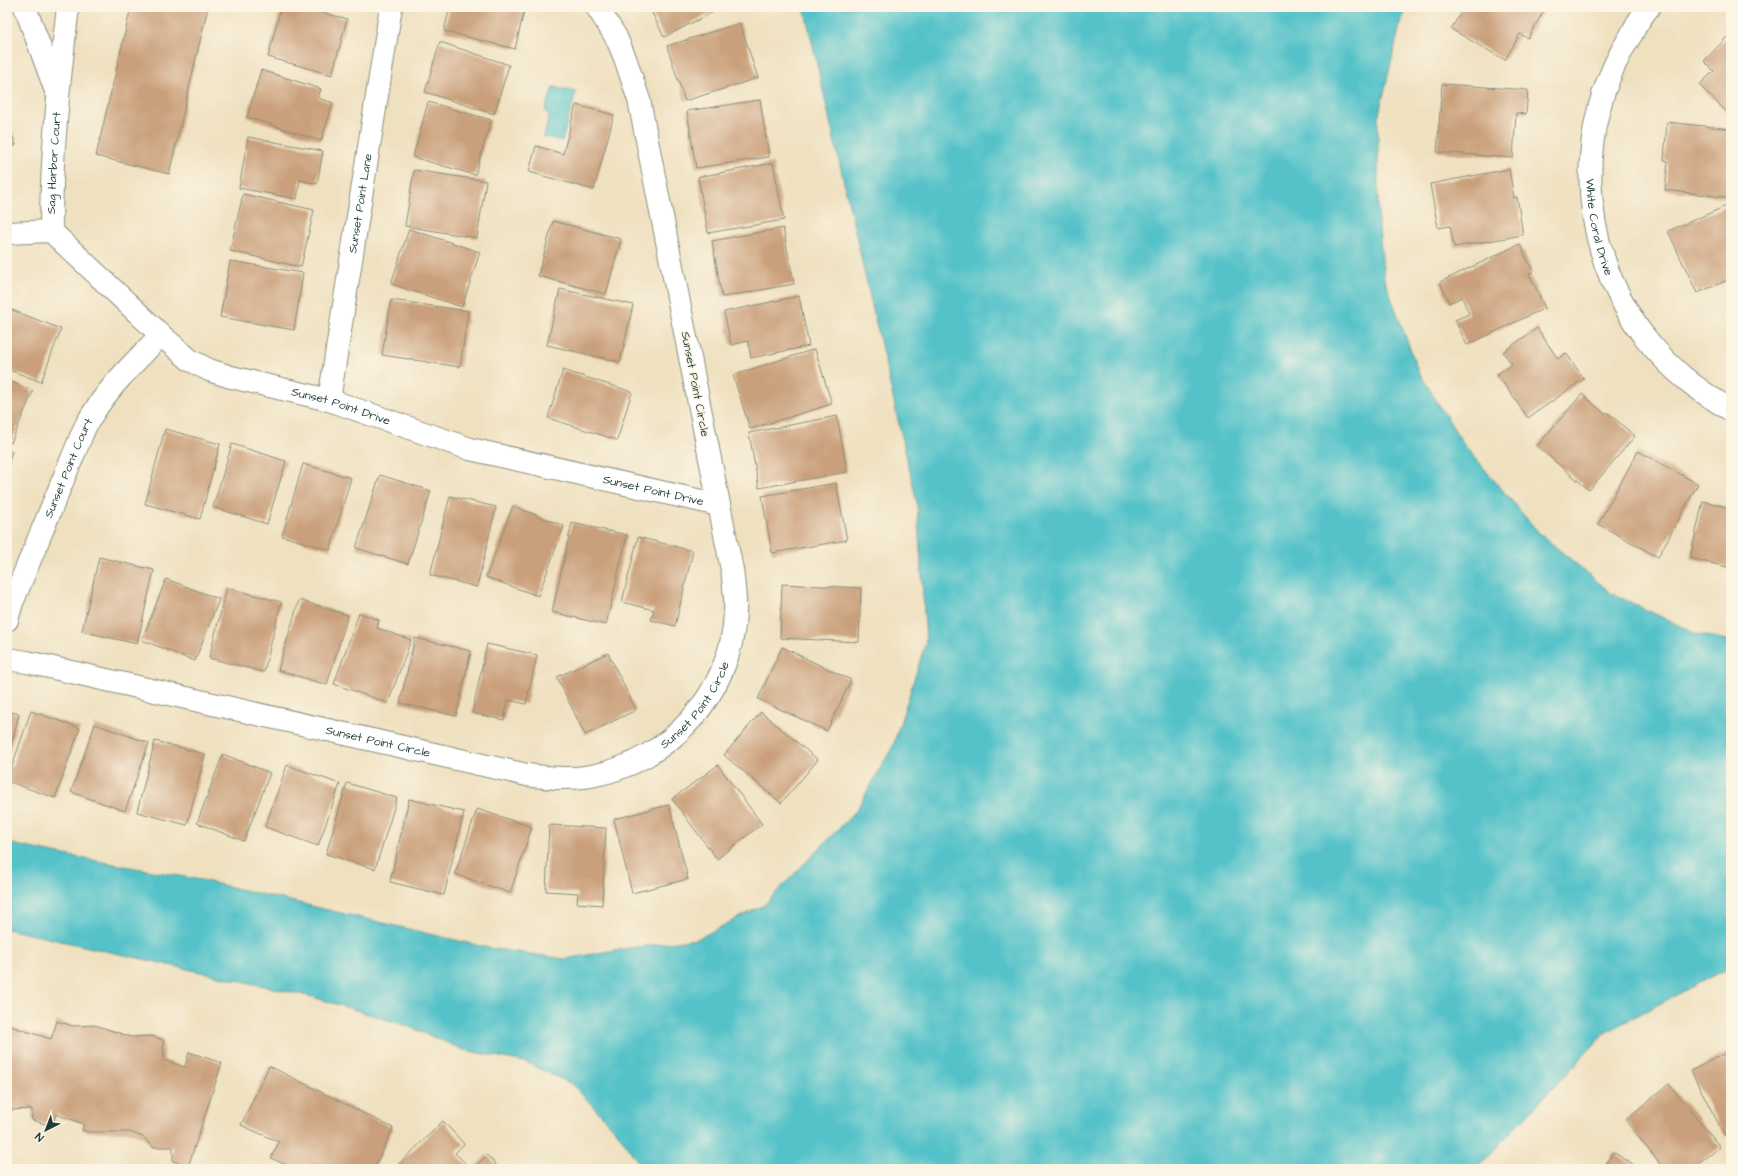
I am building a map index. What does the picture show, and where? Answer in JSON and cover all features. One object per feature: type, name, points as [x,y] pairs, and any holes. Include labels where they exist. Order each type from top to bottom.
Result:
[{"type":"street","name":"Sag Harbor Court","points":[[25,7],[57,94]]},
{"type":"street","name":"Sag Harbor Court","points":[[51,231],[51,200],[57,94],[68,7]]},
{"type":"street","name":"Sunset Point Lane","points":[[328,400],[391,7]]},
{"type":"street","name":"Sunset Point Circle","points":[[7,659],[35,664],[527,775],[548,778],[591,776],[631,764],[668,742],[684,728],[698,712],[720,675],[728,656],[733,635],[735,592],[732,570],[639,100],[619,44],[597,7]]},
{"type":"street","name":"White Coral Drive","points":[[1649,7],[1618,55],[1602,94],[1592,136],[1590,178],[1593,220],[1604,261],[1618,293],[1643,335],[1671,367],[1687,381],[1703,394],[1731,410]]},
{"type":"street","name":"Sunset Point Drive","points":[[51,231],[160,335],[190,360],[209,370],[231,377],[328,400],[470,449],[719,505]]},
{"type":"street","points":[[7,233],[51,231]]},
{"type":"street","name":"Sunset Point Court","points":[[7,620],[12,603],[95,406],[160,335]]},
{"type":"water","points":[[804,7],[1408,7],[1401,21],[1378,118],[1378,219],[1384,278],[1418,371],[1464,445],[1539,533],[1611,593],[1697,634],[1731,641],[1731,969],[1720,972],[1606,1032],[1476,1169],[643,1169],[618,1133],[572,1084],[525,1062],[464,1050],[407,1026],[313,997],[7,929],[7,843],[201,880],[489,948],[565,959],[615,950],[697,939],[764,905],[856,811],[893,746],[926,642],[917,503]]},
{"type":"water","points":[[553,87],[576,92],[562,141],[544,137],[549,115],[545,111]]},
{"type":"building","points":[[131,7],[208,7],[169,174],[96,156]]},
{"type":"building","points":[[281,7],[301,7],[347,19],[332,75],[268,57]]},
{"type":"building","points":[[450,7],[525,7],[515,49],[444,31]]},
{"type":"building","points":[[649,7],[723,7],[664,37]]},
{"type":"building","points":[[1464,7],[1546,7],[1528,38],[1520,34],[1505,60],[1451,29]]},
{"type":"building","points":[[740,23],[758,78],[685,101],[667,46]]},
{"type":"building","points":[[1731,33],[1731,116],[1699,85],[1714,71],[1704,61]]},
{"type":"building","points":[[440,42],[509,65],[494,114],[425,92]]},
{"type":"building","points":[[261,70],[321,89],[318,98],[333,103],[321,141],[247,117]]},
{"type":"building","points":[[1442,84],[1528,90],[1526,114],[1516,113],[1513,158],[1437,152]]},
{"type":"building","points":[[760,100],[769,157],[696,168],[687,111]]},
{"type":"building","points":[[428,102],[491,120],[475,175],[413,157]]},
{"type":"building","points":[[576,105],[614,115],[594,190],[529,172],[536,146],[563,154]]},
{"type":"building","points":[[7,121],[16,145],[7,149]]},
{"type":"building","points":[[1667,122],[1731,129],[1731,198],[1665,190],[1668,161],[1664,160]]},
{"type":"building","points":[[248,137],[323,151],[317,184],[300,180],[297,199],[239,188]]},
{"type":"building","points":[[773,163],[784,220],[708,233],[698,177]]},
{"type":"building","points":[[1509,169],[1514,198],[1517,197],[1523,235],[1454,247],[1450,226],[1438,228],[1430,184]]},
{"type":"building","points":[[414,170],[486,181],[477,238],[405,226]]},
{"type":"building","points":[[243,194],[314,210],[301,267],[230,251]]},
{"type":"building","points":[[1731,204],[1731,279],[1697,293],[1668,231]]},
{"type":"building","points":[[553,221],[621,239],[606,294],[538,276]]},
{"type":"building","points":[[783,228],[794,284],[722,297],[712,241]]},
{"type":"building","points":[[409,229],[480,252],[462,307],[391,284]]},
{"type":"building","points":[[1520,244],[1533,272],[1529,274],[1545,308],[1467,345],[1455,320],[1469,314],[1462,297],[1449,303],[1440,282]]},
{"type":"building","points":[[230,261],[303,273],[294,330],[220,317]]},
{"type":"building","points":[[560,289],[633,305],[620,362],[547,345]]},
{"type":"building","points":[[799,296],[809,346],[751,358],[748,341],[731,345],[724,312]]},
{"type":"building","points":[[391,300],[468,311],[460,367],[382,355]]},
{"type":"building","points":[[7,308],[61,329],[41,382],[7,369]]},
{"type":"building","points":[[1537,328],[1558,359],[1566,353],[1584,379],[1528,418],[1497,374],[1512,364],[1503,352]]},
{"type":"building","points":[[815,349],[832,404],[750,429],[733,375]]},
{"type":"building","points":[[563,370],[632,392],[617,440],[548,418]]},
{"type":"building","points":[[7,380],[33,391],[11,443],[7,442]]},
{"type":"building","points":[[1582,394],[1605,414],[1607,412],[1635,436],[1589,490],[1537,446]]},
{"type":"building","points":[[837,416],[847,472],[759,488],[749,433]]},
{"type":"building","points":[[165,429],[220,444],[200,519],[145,504]]},
{"type":"building","points":[[232,444],[286,461],[267,524],[213,507]]},
{"type":"building","points":[[7,449],[12,452],[7,464]]},
{"type":"building","points":[[1638,451],[1698,484],[1658,557],[1598,524]]},
{"type":"building","points":[[303,464],[351,478],[330,550],[282,536]]},
{"type":"building","points":[[380,475],[431,491],[408,564],[356,548]]},
{"type":"building","points":[[836,483],[847,540],[772,553],[762,496]]},
{"type":"building","points":[[450,496],[496,507],[477,587],[430,575]]},
{"type":"building","points":[[1703,501],[1731,508],[1731,568],[1690,558]]},
{"type":"building","points":[[513,506],[564,526],[538,596],[486,577]]},
{"type":"building","points":[[572,523],[627,535],[606,625],[552,612]]},
{"type":"building","points":[[638,537],[693,551],[675,626],[651,620],[654,610],[622,602]]},
{"type":"building","points":[[99,557],[154,570],[137,644],[82,631]]},
{"type":"building","points":[[166,579],[219,599],[195,661],[142,640]]},
{"type":"building","points":[[782,584],[861,588],[859,642],[780,638]]},
{"type":"building","points":[[227,588],[281,602],[264,672],[209,658]]},
{"type":"building","points":[[299,600],[348,615],[327,685],[278,670]]},
{"type":"building","points":[[359,613],[379,620],[377,628],[411,640],[388,703],[334,684]]},
{"type":"building","points":[[415,638],[471,651],[456,716],[400,703]]},
{"type":"building","points":[[487,644],[537,655],[526,704],[508,700],[504,720],[472,713]]},
{"type":"building","points":[[782,647],[851,680],[827,731],[758,699]]},
{"type":"building","points":[[608,653],[636,710],[585,735],[557,677]]},
{"type":"building","points":[[7,711],[19,714],[8,757],[7,757]]},
{"type":"building","points":[[31,711],[80,728],[55,798],[7,781]]},
{"type":"building","points":[[761,712],[818,760],[781,803],[724,755]]},
{"type":"building","points":[[95,724],[149,743],[125,811],[71,792]]},
{"type":"building","points":[[155,741],[205,754],[187,825],[137,812]]},
{"type":"building","points":[[223,754],[270,773],[244,841],[197,823]]},
{"type":"building","points":[[287,765],[340,784],[318,846],[265,827]]},
{"type":"building","points":[[718,765],[762,824],[717,859],[672,799]]},
{"type":"building","points":[[347,783],[397,798],[375,869],[326,854]]},
{"type":"building","points":[[409,799],[464,812],[444,895],[390,882]]},
{"type":"building","points":[[669,805],[688,879],[632,893],[614,819]]},
{"type":"building","points":[[477,809],[532,827],[510,893],[455,874]]},
{"type":"building","points":[[549,825],[606,828],[602,905],[577,903],[578,893],[546,891]]},
{"type":"building","points":[[57,1021],[73,1026],[95,1025],[131,1037],[152,1036],[163,1040],[164,1060],[185,1067],[189,1052],[222,1063],[188,1167],[173,1161],[173,1147],[153,1147],[143,1137],[130,1132],[89,1132],[82,1130],[84,1124],[56,1114],[52,1126],[32,1120],[32,1109],[10,1110],[10,1101],[7,1101],[7,1025],[51,1039]]},
{"type":"building","points":[[1731,1050],[1731,1133],[1725,1136],[1691,1071]]},
{"type":"building","points":[[269,1066],[393,1128],[374,1169],[320,1169],[310,1164],[307,1169],[295,1169],[271,1158],[279,1142],[241,1125]]},
{"type":"building","points":[[1669,1084],[1720,1147],[1692,1169],[1664,1169],[1625,1120]]},
{"type":"building","points":[[443,1121],[464,1144],[455,1153],[471,1169],[397,1169],[396,1167]]},
{"type":"building","points":[[1613,1152],[1641,1169],[1603,1169]]},
{"type":"building","points":[[487,1155],[500,1169],[473,1169]]}]
